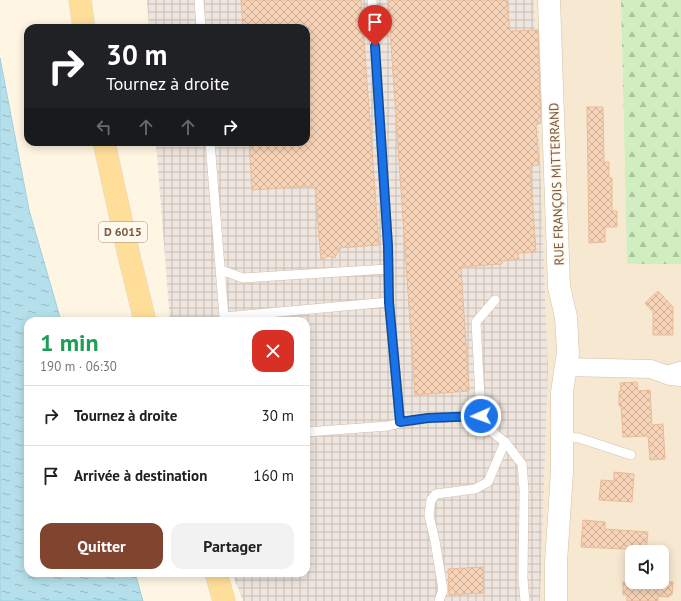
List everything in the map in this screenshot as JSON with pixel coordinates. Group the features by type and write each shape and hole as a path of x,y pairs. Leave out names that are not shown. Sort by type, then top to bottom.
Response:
{"main road":[{"path":"80,0 83,24"},
{"name":"D 6015","path":"105,146 144,317"},
{"path":"217,577 224,601"}],"street":[{"name":"RUE FRANÇOIS MITTERRAND","path":"549,0 559,287 566,317 568,353 562,392 562,472 556,562 556,601"},
{"path":"565,367 650,369 670,376 681,377"}],"lane":[{"path":"199,0 201,24"},
{"path":"372,0 389,302 400,422"},
{"path":"210,146 224,317"},
{"path":"220,270 243,278 388,269"},
{"path":"495,300 476,322 481,416 487,428 505,442 522,464 524,490 523,579 525,601"},
{"path":"243,317 389,302"},
{"path":"660,372 681,366"},
{"path":"310,432 388,426 400,422 428,418 481,416"},
{"path":"562,437 580,438 631,455"},
{"path":"439,601 443,590 436,541 429,515 431,500 436,494 475,489 488,482 505,442"}],"shaded area":[{"path":"147,0 534,0 548,369 540,601 243,601 234,577 310,577 310,317 170,317 156,146 310,146 310,24 149,24"},
{"path":"534,0 621,0 627,263 681,264 681,601 540,601 548,369"}],"green space":[{"path":"621,0 681,0 681,264 627,264"}],"water":[{"path":"0,58 29,210 60,317 24,317 24,577 136,577 143,601 0,601"}],"building":[{"path":"241,0 361,0 379,245 339,248 335,258 329,256 321,260 315,186 252,190 249,146 310,146 310,24 243,24"},
{"path":"388,0 507,0 510,31 538,30 541,123 536,124 539,165 530,166 536,252 518,253 519,259 502,261 502,264 461,267 469,391 415,395"},
{"path":"587,107 603,107 604,162 609,162 609,178 612,178 612,211 617,211 617,227 605,227 605,242 589,243"},
{"path":"658,291 673,307 673,335 653,335 653,312 645,303"},
{"path":"637,382 638,391 650,390 652,425 663,424 665,459 650,460 648,436 623,437 621,406 619,406 619,391 621,391 620,383"},
{"path":"614,472 634,474 632,502 599,500 601,480 614,481"},
{"path":"583,520 605,522 605,529 648,532 647,545 625,545 625,549 581,547"},
{"path":"483,567 484,593 449,595 448,569"},
{"path":"623,582 625,582 625,589 669,589 669,582 673,582 672,595 669,595 669,597 658,596 658,601 627,601 627,595 623,595"}],"route":[{"path":"375,46 388,246 389,302 400,422 428,418 481,416"}]}
